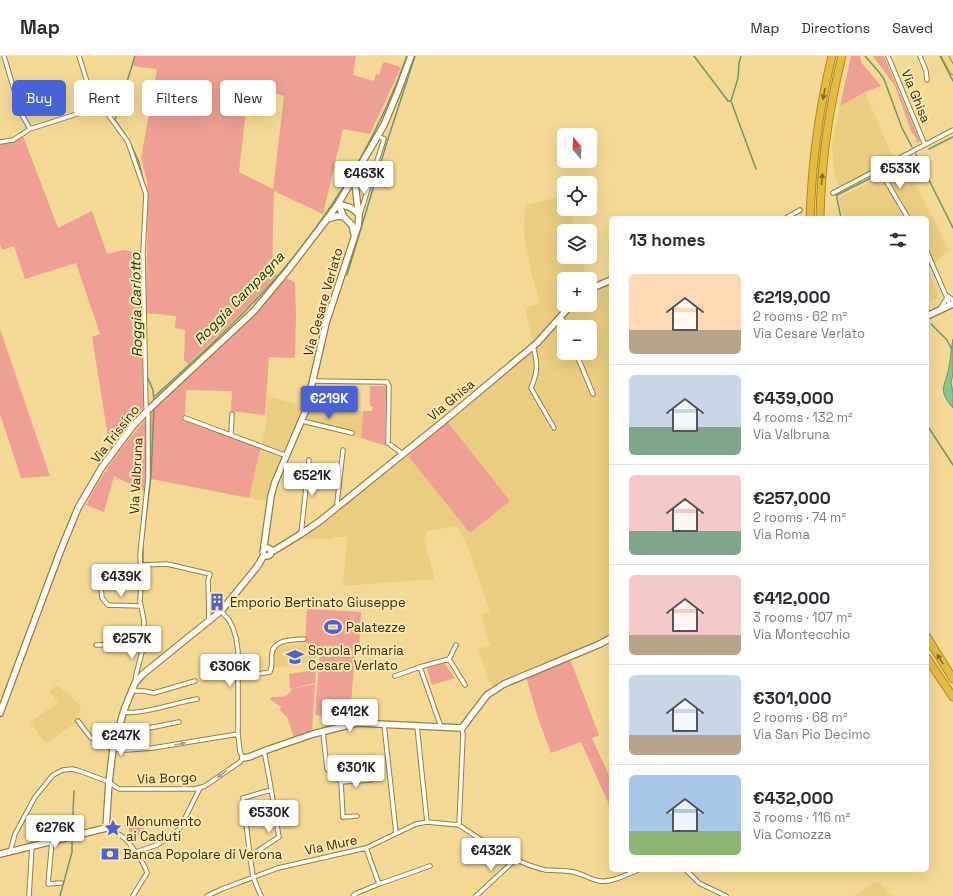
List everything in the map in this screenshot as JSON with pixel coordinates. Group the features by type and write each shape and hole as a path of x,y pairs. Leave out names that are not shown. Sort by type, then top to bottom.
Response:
{"highway":[{"path":"810,216 815,144 832,56"},
{"path":"820,216 826,145 833,98 842,56"},
{"path":"929,641 953,679"},
{"path":"929,661 953,697"}],"main road":[{"path":"945,56 953,71"}],"street":[{"path":"4,56 21,113 30,129"},
{"name":"Via Valbruna","path":"79,56 86,80"},
{"path":"327,219 338,204 384,125 398,93 411,56"},
{"name":"Via Ghisa","path":"888,56 924,145"},
{"path":"921,56 926,71 927,80"},
{"path":"0,142 12,140 30,129 74,115"},
{"name":"Via Valbruna","path":"109,116 128,142 146,194 143,253 148,415 148,478 140,556 141,606 144,622 143,648 135,683"},
{"path":"833,193 953,130"},
{"name":"Via Cesare Verlato","path":"268,550 264,546 271,496 275,482 302,421 325,328 384,139 378,136"},
{"path":"879,169 907,216"},
{"name":"Via Cesare Verlato","path":"354,176 359,216"},
{"path":"338,204 354,209 359,216"},
{"name":"Via Cesare Verlato","path":"338,204 344,217 352,225 354,236"},
{"path":"790,216 800,210"},
{"path":"327,219 338,216 344,217"},
{"name":"Via Trissino","path":"0,713 78,508 102,467 132,427 147,411 254,311 327,219"},
{"path":"929,257 946,296 952,303 929,316"},
{"path":"597,286 609,281"},
{"path":"940,310 946,296"},
{"name":"Via Ghisa","path":"268,550 275,550 301,534 339,506 533,346 565,312"},
{"path":"533,346 537,368 536,376 531,388 554,428"},
{"path":"579,360 594,394"},
{"path":"313,381 387,382 389,386 388,443 403,454"},
{"path":"231,434 232,414"},
{"path":"185,418 287,456"},
{"path":"302,421 352,433"},
{"path":"339,506 337,503 343,450"},
{"path":"301,534 308,460"},
{"path":"106,828 113,750 124,712 135,683 221,611 257,568 264,556 269,556 268,550"},
{"path":"140,565 167,564 210,574 208,580 209,622"},
{"path":"101,587 102,598 108,605 141,606"},
{"path":"221,611 231,624 236,638 238,651 238,734 240,752 243,758 323,732 357,723 462,728"},
{"path":"238,676 270,672 272,651 275,645 304,639"},
{"path":"609,639 504,684 488,695 462,728 463,735 459,825 484,842 516,859 547,870 578,873 591,880 602,881 612,880 633,872"},
{"path":"96,645 122,644 143,648"},
{"path":"395,676 448,659 456,645"},
{"path":"448,659 466,685"},
{"path":"420,667 441,727"},
{"path":"132,691 154,693 195,681"},
{"path":"124,712 140,712 197,699"},
{"path":"78,721 91,738 113,750 153,748 238,734"},
{"path":"118,732 179,722"},
{"path":"384,724 396,833"},
{"path":"417,726 427,822"},
{"path":"323,732 327,769 341,782 343,817 358,816"},
{"path":"250,856 279,836 264,751"},
{"name":"Via Borgo","path":"10,852 15,834 35,798 49,780 58,772 63,770 76,770 109,782 119,789 195,789 200,788 240,762 243,758"},
{"path":"341,782 371,780"},
{"path":"136,852 157,845 179,830 200,788"},
{"path":"261,896 253,877 243,798 272,790"},
{"name":"Via Mure","path":"207,896 278,868 366,848 416,824 427,822 459,825"},
{"path":"0,854 106,828 123,837 136,852 146,868 147,873 132,896"},
{"path":"52,841 48,884 61,883"},
{"path":"29,896 32,846"},
{"path":"366,848 379,884"},
{"path":"476,896 516,859"},
{"path":"353,896 379,884 430,866"},
{"path":"688,872 699,883 726,896"}],"shaded area":[{"path":"136,56 356,56 353,75 374,81 376,74 379,75 384,62 401,67 370,134 343,129 323,214 274,191 272,273 278,274 250,305 188,364 184,360 185,330 175,328 176,316 146,313 148,193 147,181 141,158 149,116 212,116 212,80 155,80 157,69 133,66","holes":["220,80 276,80 276,93 284,96 273,189 239,172 245,116 220,116"]},
{"path":"851,56 860,56 861,62 881,86 865,92 840,106"},
{"path":"873,56 884,56 920,141 917,143 916,138 911,131 895,86"},
{"path":"865,92 893,158 839,187 834,173 832,143 840,106"},
{"path":"23,136 58,228 92,211 107,254 123,250 141,253 143,408 110,449 92,337 100,334 76,263 25,279 14,246 2,250 0,244 0,144 13,142"},
{"path":"905,163 949,250 930,267 930,272 938,298 929,302 929,216 843,216 839,198"},
{"path":"557,198 557,216 572,216 573,224 557,224 557,264 583,264 585,272 557,272 557,312 561,312 533,342 525,308 540,303 532,276 524,234 525,205"},
{"path":"286,278 295,282 295,358 269,357 265,415 231,411 232,391 186,390 185,418 261,446 249,498 146,478 144,491 114,476 104,512 86,505 111,463 141,425 174,389"},
{"path":"609,283 609,635 600,641 517,673 492,688 478,649 490,646 481,614 490,612 467,544 456,526 427,531 424,540 435,579 343,586 347,537 334,537 332,539 301,539 408,456 457,514 470,533 510,501 447,421 512,367 557,321 557,360 597,360 597,320 558,320 566,312 597,312 597,288"},
{"path":"0,329 50,476 21,478 0,414"},
{"path":"953,339 953,374 951,382 953,408 945,397 944,384 950,364"},
{"path":"370,386 386,386 386,446 361,438 363,411 372,411 373,407 370,406"},
{"path":"267,396 303,406 271,480 266,501 249,498 266,426"},
{"path":"310,405 363,411 361,438 304,425"},
{"path":"447,421 510,501 470,533 408,456"},
{"path":"307,609 361,612 359,653 355,653 350,717 315,715 320,651 339,652 316,650 305,642"},
{"name":"Scuola Primaria Cesare Verlato","path":"305,644 315,650 316,662 274,668 274,651 277,647"},
{"path":"570,659 599,735 592,738 609,776 609,805 581,742 551,753 538,718 526,677"},
{"path":"444,663 455,678 432,685 427,669"},
{"path":"316,670 315,683 291,689 289,686 289,674"},
{"path":"315,684 312,732 294,738 287,717 280,710 281,707 270,699 271,697 281,697 286,695 292,689"},
{"path":"57,685 80,705 81,708 75,723 46,744 30,722 58,703 49,691"},
{"path":"144,730 145,747 117,748 120,732"},
{"path":"128,823 144,823 144,835 130,837"},
{"path":"879,882 889,893 894,896 854,896 874,883"}],"waterway":[{"name":"Roggia Carlotto","path":"128,139 115,120 135,56"},
{"name":"Roggia Campagna","path":"154,397 256,300 272,283 306,241 340,192 371,139 407,56"},
{"path":"347,275 387,142 415,56"},
{"path":"694,56 728,101 731,101"},
{"path":"741,56 738,78 731,101 756,169"},
{"path":"865,56 884,79 902,128 912,147"},
{"path":"940,56 953,81"},
{"path":"929,149 953,137"},
{"name":"Roggia Carlotto","path":"131,145 139,162 144,184"},
{"path":"916,154 953,228"},
{"path":"892,167 897,164"},
{"path":"837,195 871,178"},
{"path":"836,193 841,216"},
{"path":"931,324 947,340 952,350"},
{"name":"Roggia Carlotto","path":"147,376 153,390 154,403"},
{"name":"Roggia Carlotto","path":"143,562 143,543 151,476 154,408"},
{"path":"929,428 953,465"},
{"path":"72,835 74,791"},
{"path":"60,896 72,852 72,839"}],"place":[{"name":"Emporio Bertinato Giuseppe","path":"217,602"},
{"name":"Palatezze","path":"333,627"},
{"name":"Scuola Primaria Cesare Verlato","path":"295,657"},
{"name":"Monumento ai Caduti","path":"113,828"},
{"name":"Banca Popolare di Verona","path":"110,854"}]}
